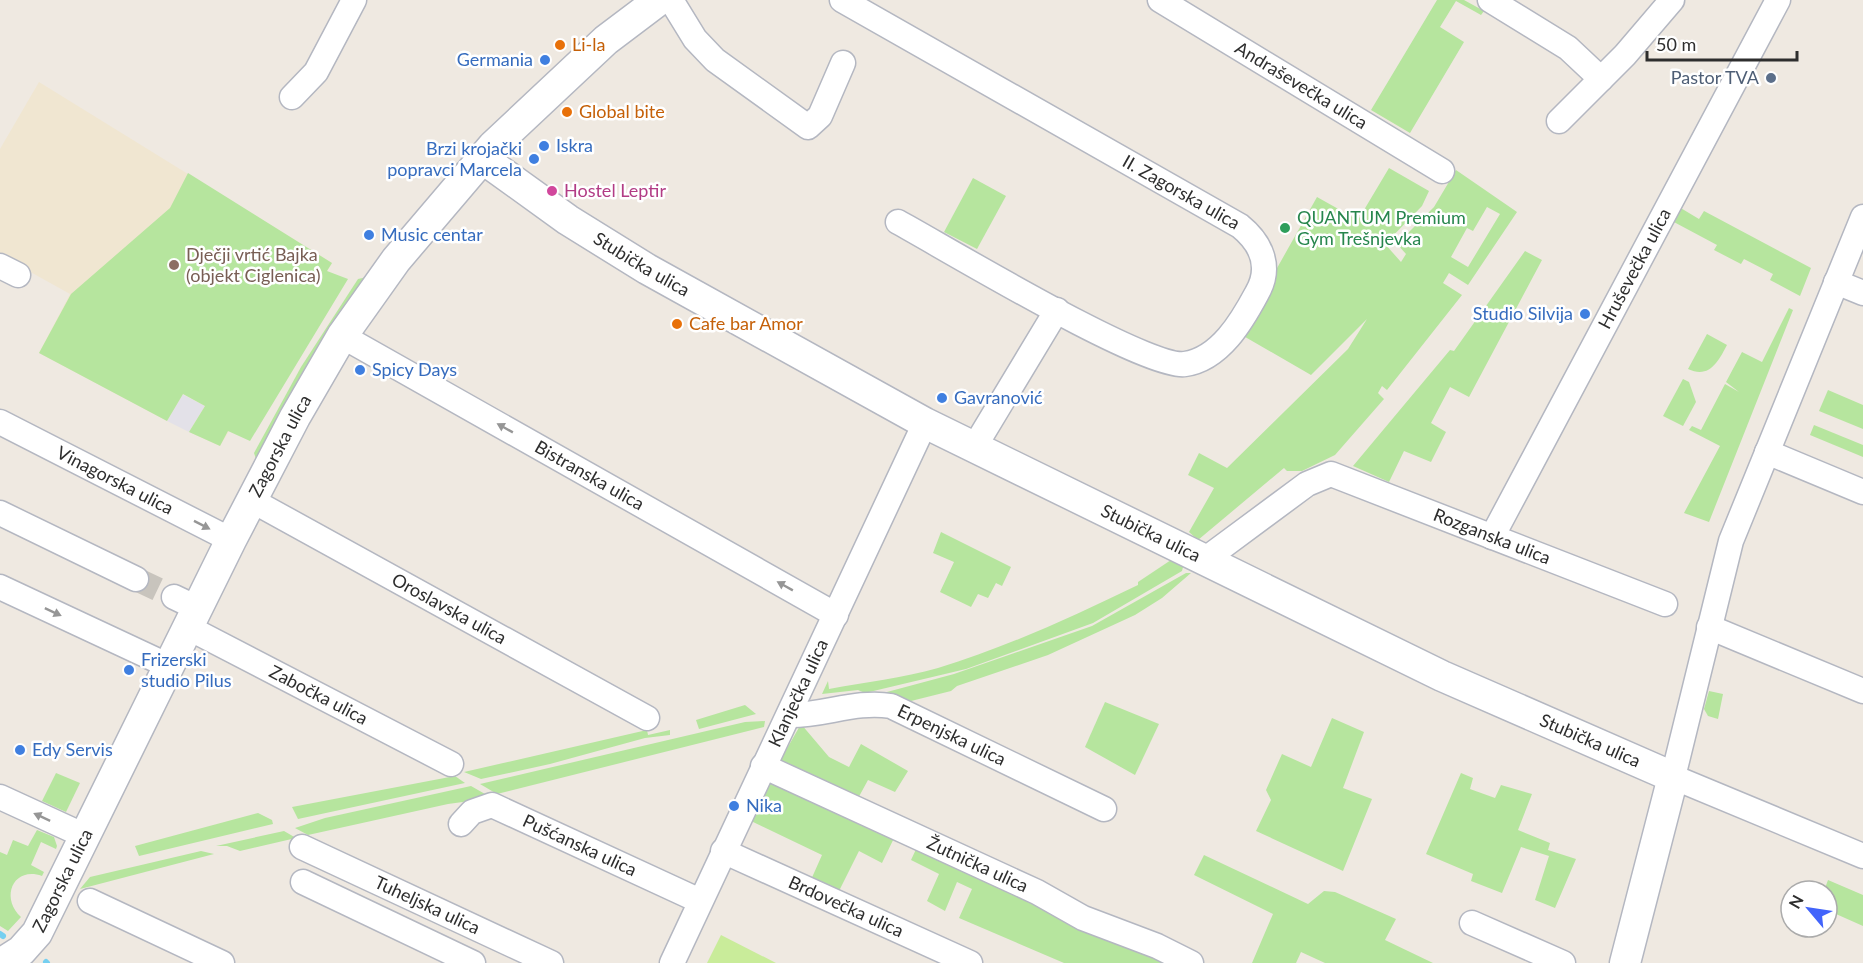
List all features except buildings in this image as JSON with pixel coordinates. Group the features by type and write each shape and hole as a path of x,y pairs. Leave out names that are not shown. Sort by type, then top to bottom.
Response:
{"street":[{"path":"292,97 316,72 354,0"},
{"name":"Zagorska ulica","path":"2,963 21,951 37,933 170,666 186,610 231,540 300,406 342,336 396,260 482,158 606,40 659,0"},
{"path":"671,0 695,39 715,60 808,127 820,116 843,63"},
{"name":"II. Zagorska ulica","path":"842,0 1240,226 1253,237 1263,258 1265,272 1259,290 1232,332 1209,354 1185,364 1168,363 1151,358 1057,310 898,222"},
{"name":"Andraševečka ulica","path":"1160,0 1442,171"},
{"path":"1490,0 1568,48 1601,79"},
{"path":"1559,121 1601,79 1672,0"},
{"name":"Hruševečka ulica","path":"1492,537 1778,0"},
{"name":"Stubička ulica","path":"482,158 568,220 647,270 925,423 1442,676 1673,777"},
{"path":"1625,963 1729,548 1863,217"},
{"path":"1836,282 1863,293"},
{"path":"975,446 1057,310"},
{"name":"Bistranska ulica","path":"342,336 836,615"},
{"name":"Vinagorska ulica","path":"0,422 231,540"},
{"name":"Klanječka ulica","path":"672,963 925,423"},
{"path":"1767,452 1863,492"},
{"name":"Rozganska ulica","path":"1203,561 1252,522 1320,477 1331,474 1665,604"},
{"name":"Oroslavska ulica","path":"251,500 647,718"},
{"path":"0,513 136,579"},
{"path":"0,587 170,666"},
{"name":"Zabočka ulica","path":"186,610 451,764"},
{"path":"1709,627 1863,691"},
{"name":"Erpenjska ulica","path":"789,715 811,715 862,704 891,706 1104,809"},
{"name":"Žutnička ulica","path":"763,766 1037,892 1083,918 1157,946 1191,963"},
{"path":"1673,777 1863,856"},
{"path":"0,797 85,836"},
{"name":"Pušćanska ulica","path":"461,824 472,812 492,805 700,902"},
{"name":"Tuheljska ulica","path":"302,847 551,963"},
{"name":"Brdovečka ulica","path":"723,851 970,963"},
{"path":"303,882 473,963"},
{"path":"90,901 222,963"},
{"path":"1472,923 1563,963"}],"shaded area":[{"name":"Dječji vrtić Bajka (objekt Ciglenica)","path":"39,82 332,263 220,446 189,432 205,406 183,394 167,421 39,353 70,294 0,255 0,149"},
{"path":"182,394 205,406 189,432 167,421"}],"green space":[{"path":"1437,0 1464,0 1484,11 1481,15 1456,1 1440,27 1464,42 1410,133 1371,110"},
{"path":"1389,168 1429,191 1422,206 1385,244 1401,262 1406,254 1397,244 1434,207 1456,170 1517,212 1468,285 1449,273 1443,283 1462,295 1387,390 1382,386 1378,393 1384,399 1335,455 1302,471 1287,471 1284,468 1198,540 1189,532 1214,488 1188,475 1199,453 1227,468 1348,349 1367,319 1311,375 1240,334 1317,197 1358,220","holes":["1487,207 1500,214 1468,267 1451,257 1467,228 1473,231"]},
{"name":"Dječji vrtić Bajka (objekt Ciglenica)","path":"188,173 332,263 327,271 348,279 250,441 228,431 220,446 189,432 205,406 183,394 167,421 39,353 71,294 170,208"},
{"path":"973,178 1006,196 977,249 944,232"},
{"path":"1679,207 1699,219 1704,211 1811,268 1800,296 1770,280 1773,274 1744,259 1741,264 1714,250 1717,245 1672,221"},
{"path":"1525,251 1542,260 1469,397 1450,387 1431,423 1446,432 1431,462 1404,451 1389,482 1353,466 1450,350 1454,351"},
{"path":"367,277 257,462 254,453 301,367 358,279"},
{"path":"1789,308 1793,310 1709,522 1684,513 1720,446 1689,430 1692,426 1701,430 1725,384 1739,392 1726,382 1742,352 1762,362"},
{"path":"1707,334 1727,345 1712,367 1702,372 1695,372 1688,369"},
{"path":"1683,379 1689,382 1696,402 1683,426 1663,416"},
{"path":"1828,390 1863,405 1863,429 1819,411"},
{"path":"1814,425 1863,445 1863,457 1810,435"},
{"path":"941,532 1011,567 1002,586 996,583 988,598 978,594 971,607 940,592 954,562 933,553"},
{"path":"1171,560 1183,567 1182,571 1093,623 966,669 865,693 858,690 822,694 828,681 829,689 898,677 938,668 989,651 1138,585 1138,582"},
{"path":"1186,573 1191,573 1162,598 1135,615 1048,655 957,686 951,691 911,701 899,696 877,698 872,696 954,674 1092,626"},
{"path":"1709,691 1723,694 1718,719 1708,716 1704,709"},
{"path":"1105,702 1159,724 1135,775 1085,747"},
{"path":"745,705 756,714 699,729 696,720"},
{"path":"1332,718 1364,732 1343,788 1372,799 1343,871 1256,831 1271,800 1266,790 1282,754 1311,767"},
{"path":"765,721 764,727 497,794 480,784 745,722"},
{"path":"801,724 829,757 849,767 861,744 908,771 895,792 868,780 856,802 777,766"},
{"path":"647,730 648,735 670,730 670,735 645,738 550,764 481,779 464,772"},
{"path":"56,773 80,783 66,812 42,801"},
{"path":"1461,773 1473,778 1470,789 1495,798 1501,785 1532,794 1518,830 1550,843 1548,850 1576,859 1555,908 1535,900 1549,856 1521,847 1502,893 1471,881 1473,874 1426,854"},
{"path":"455,776 465,783 298,819 292,807"},
{"path":"770,776 896,834 882,863 859,851 837,895 810,882 822,855 751,821"},
{"path":"471,786 492,798 448,804 308,835 295,828 325,818"},
{"path":"258,813 272,820 273,824 139,856 135,846"},
{"path":"37,830 54,837 57,846 56,849 41,842 31,865 44,872 42,876 32,874 24,876 13,886 11,901 21,917 8,931 0,926 0,852 7,855 13,840 28,846"},
{"path":"284,831 296,838 240,851 227,846 216,846"},
{"path":"918,845 1177,963 1064,963 959,918 972,889 957,882 945,911 927,901 939,874 911,860"},
{"path":"201,851 214,854 80,889 90,877"},
{"path":"1204,855 1308,904 1324,891 1335,892 1396,919 1385,940 1433,963 1325,963 1301,952 1296,963 1252,963 1273,914 1194,875"},
{"path":"1839,885 1863,895 1863,926 1839,915"},
{"path":"721,935 776,963 707,963"}],"tunnel":[{"path":"136,579 174,597"}],"place":[{"name":"Li-la","path":"560,45"},
{"name":"Germania","path":"545,60"},
{"name":"Pastor TVA","path":"1771,78"},
{"name":"Global bite","path":"567,112"},
{"name":"Iskra","path":"544,146"},
{"name":"Brzi krojački popravci Marcela","path":"534,159"},
{"name":"Hostel Leptir","path":"552,191"},
{"name":"QUANTUM Premium Gym Trešnjevka","path":"1285,228"},
{"name":"Music centar","path":"369,235"},
{"name":"Dječji vrtić Bajka (objekt Ciglenica)","path":"174,265"},
{"name":"Studio Silvija","path":"1585,314"},
{"name":"Cafe bar Amor","path":"677,324"},
{"name":"Spicy Days","path":"360,370"},
{"name":"Gavranović","path":"942,398"},
{"name":"Frizerski studio Pilus","path":"129,670"},
{"name":"Edy Servis","path":"20,750"},
{"name":"Nika","path":"734,806"}]}
